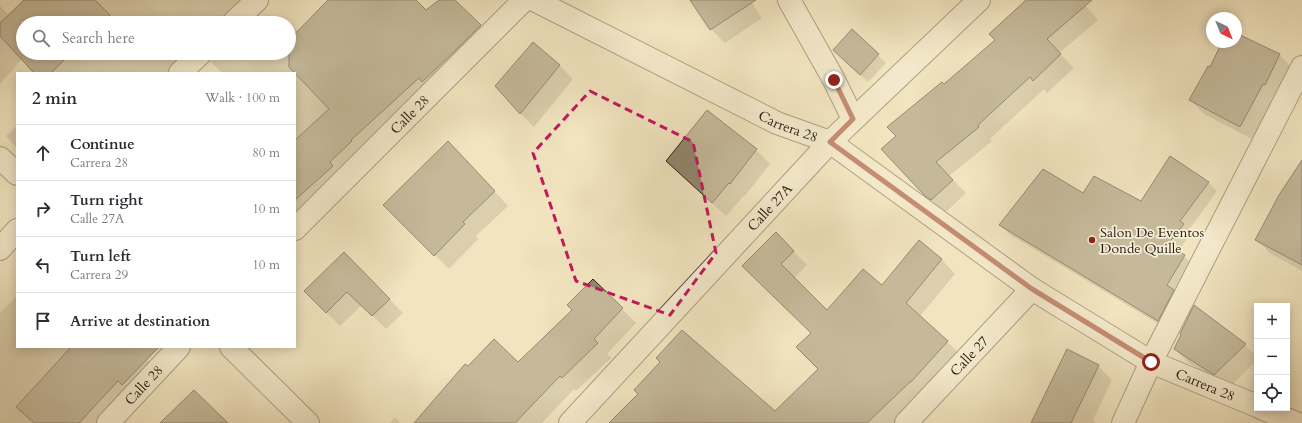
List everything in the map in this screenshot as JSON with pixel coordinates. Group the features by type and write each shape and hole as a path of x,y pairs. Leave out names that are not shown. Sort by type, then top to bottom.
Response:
{"street":[{"path":"240,16 257,0"},
{"name":"Calle 28","path":"296,228 524,0"},
{"name":"Carrera 28","path":"534,0 777,123 830,142 1032,289 1151,362 1254,405"},
{"path":"789,0 834,80 853,119"},
{"name":"Calle 27A","path":"570,423 830,142 979,0"},
{"path":"181,72 194,60"},
{"path":"1123,423 1151,362 1302,67"},
{"path":"0,158 16,173"},
{"path":"0,249 16,231"},
{"name":"Calle 27","path":"906,423 1032,289"},
{"name":"Calle 28","path":"108,423 178,348"},
{"path":"232,348 308,423"},
{"path":"1268,411 1296,423"}],"highlighted area":[{"path":"590,91 693,142 716,253 670,315 576,281 533,153"}],"building":[{"path":"24,0 95,0 110,15 16,16 16,53 0,36 0,23"},
{"path":"328,0 416,0 426,10 439,0 455,0 481,25 422,82 419,78 351,140 352,141 330,162 333,166 296,199 296,139 329,109 296,74 296,72 294,72 289,67 289,60 296,60 296,33"},
{"path":"690,0 756,0 710,30"},
{"path":"1026,0 1092,0 1047,39 1061,54 1033,81 1030,77 978,125 979,127 936,162 953,180 931,200 925,196 881,149 896,136 887,127 942,82 944,84 995,40 989,34"},
{"path":"852,29 879,54 860,75 833,50"},
{"path":"1242,36 1280,54 1265,85 1263,84 1240,127 1189,100 1208,66 1210,67 1219,48 1242,48"},
{"path":"533,42 560,65 520,114 495,86"},
{"path":"22,60 64,60 52,72 33,72"},
{"path":"707,110 757,149 730,184 729,183 712,203 666,161"},
{"path":"448,141 495,191 463,222 465,224 434,256 383,205"},
{"name":"Salon De Eventos Donde Quille","path":"1170,156 1209,182 1180,221 1184,224 1167,245 1185,255 1167,285 1174,290 1158,321 999,225 1043,169 1083,193 1094,176 1141,201"},
{"path":"1302,160 1302,265 1255,240 1279,195"},
{"path":"776,232 794,251 781,264 827,310 863,269 882,285 919,240 942,259 906,303 948,341 911,382 867,423 609,423 638,394 634,390 660,362 656,358 682,330 775,411 818,369 796,347 811,333 742,266"},
{"path":"344,252 390,299 372,316 347,292 326,313 304,291"},
{"path":"593,279 623,308 594,339 598,343 562,378 560,376 515,423 414,423 465,364 468,366 494,339 518,362 572,310 567,305"},
{"path":"1194,305 1246,344 1214,375 1174,349"},
{"path":"70,348 158,348 122,385 118,381 79,423 34,423 16,407"},
{"path":"1067,349 1099,365 1071,423 1031,423"},
{"path":"194,390 228,423 160,423"}],"place":[{"name":"Salon De Eventos Donde Quille","path":"1092,240"}],"route":[{"path":"834,80 853,119 830,142 1032,289 1151,362"}]}
